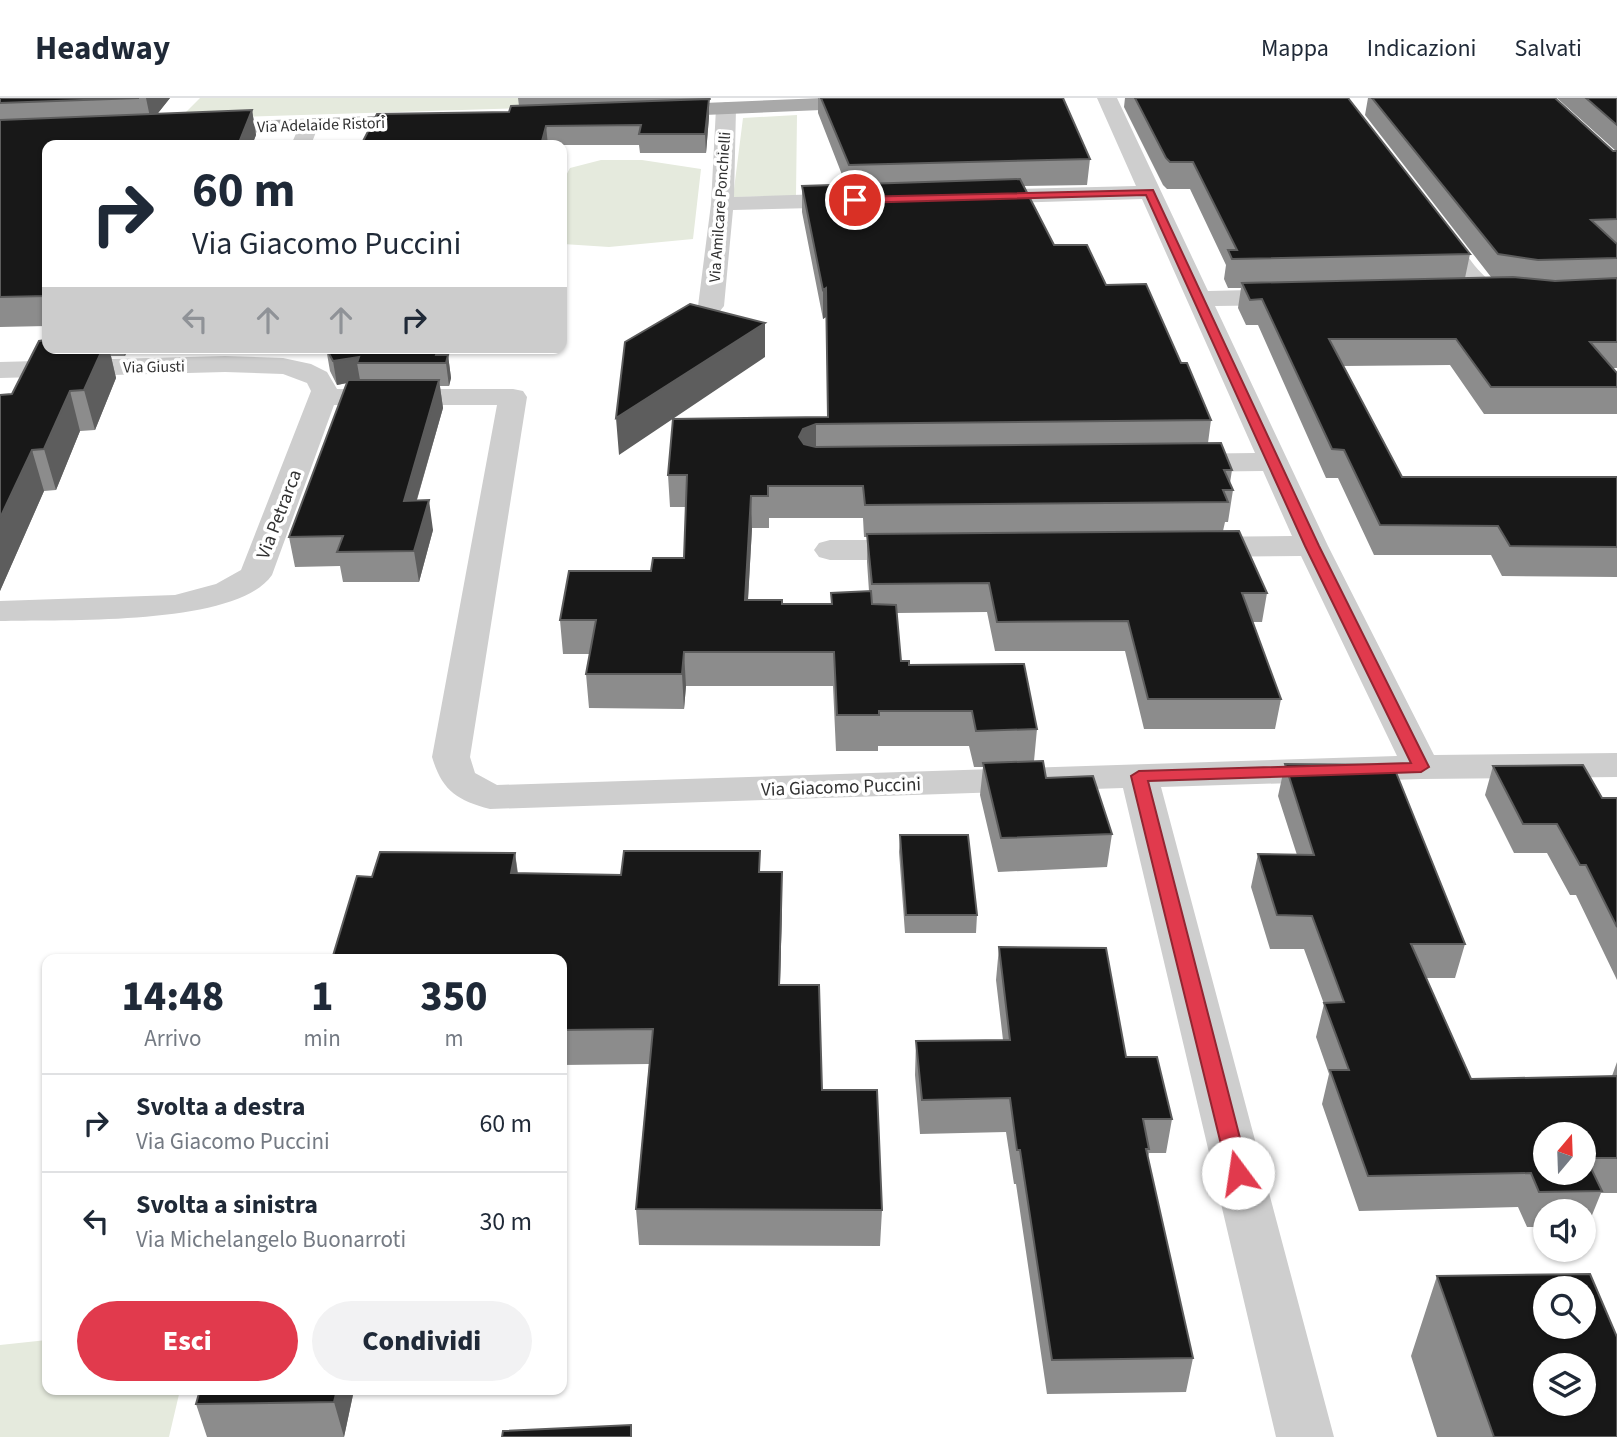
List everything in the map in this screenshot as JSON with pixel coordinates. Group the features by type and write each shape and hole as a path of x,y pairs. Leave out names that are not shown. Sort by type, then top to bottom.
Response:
{"main road":[{"path":"643,112 886,102"},
{"name":"Via Adelaide Ristori","path":"184,129 447,119"}],"street":[{"path":"1107,98 1312,546 1421,767"},
{"name":"Via Amilcare Ponchielli","path":"711,306 722,204 726,108"},
{"path":"303,140 309,124"},
{"path":"956,197 1150,192"},
{"path":"722,204 874,200"},
{"path":"1423,209 1482,286 1503,293"},
{"path":"1461,294 1617,293"},
{"path":"1199,299 1309,297"},
{"path":"227,356 301,370 317,378 326,391 323,397"},
{"name":"Via Giusti","path":"0,370 227,356"},
{"name":"Via Giacomo Puccini","path":"323,397 513,397 451,757 458,779 490,797 1421,767 1617,765"},
{"name":"Via Petrarca","path":"0,611 176,605 228,591 255,575 323,397"},
{"path":"1149,464 1274,463"},
{"path":"1161,548 1312,546"},
{"path":"830,550 954,549"},
{"path":"1139,776 1305,1437"}],"shaded area":[{"path":"200,98 561,98 558,107 237,117 240,111 185,113"},
{"path":"797,115 796,196 733,197 743,118"},
{"path":"601,160 642,160 701,169 693,239 609,247 567,244 567,174 570,168"},
{"path":"42,1341 42,1395 179,1395 169,1437 0,1437 0,1345"}],"building":[{"path":"0,98 139,98 0,103"},
{"path":"821,98 1063,98 1090,159 849,165"},
{"path":"1135,98 1348,98 1470,254 1232,259 1228,250 1237,250 1193,162 1170,162 1166,158"},
{"path":"1372,98 1555,98 1613,151 1617,151 1617,219 1591,220 1617,244 1617,258 1538,260 1498,254"},
{"path":"1586,98 1617,98 1617,125"},
{"path":"709,99 705,134 639,134 641,125 546,126 542,140 364,140 377,114 509,112 511,106"},
{"path":"252,110 240,140 42,140 42,296 0,297 0,120"},
{"path":"1020,179 1054,245 1087,245 1106,285 1146,284 1181,363 1187,363 1211,420 816,424 803,429 799,437 804,444 816,447 1221,443 1232,470 1224,470 1233,490 1223,490 1228,502 865,505 863,486 768,486 768,496 751,496 745,600 782,600 782,604 832,604 831,593 871,591 872,604 896,605 901,661 909,661 909,665 1024,664 1037,729 976,731 972,711 879,711 879,715 837,715 834,652 684,652 682,674 586,674 596,620 560,620 569,571 651,571 653,558 684,558 687,475 668,475 673,419 828,417 826,288 823,290 802,186"},
{"path":"1513,277 1555,281 1617,278 1617,342 1590,342 1617,373 1617,387 1491,387 1456,339 1329,339 1402,477 1617,477 1617,547 1510,546 1498,526 1380,525 1344,450 1332,449 1262,299 1250,300 1242,283"},
{"path":"690,304 765,323 616,418 625,342"},
{"path":"39,341 42,341 42,354 100,354 84,390 70,391 44,449 32,450 0,518 0,395 12,394"},
{"path":"329,354 448,355 446,363 357,363 359,357 333,361"},
{"path":"348,380 439,380 404,501 429,500 414,551 337,552 343,536 289,537"},
{"path":"1239,531 1267,593 1242,593 1281,699 1148,699 1128,621 997,622 989,583 872,584 867,534"},
{"path":"1043,761 1046,778 1093,776 1112,834 1001,838 983,763"},
{"path":"1285,764 1393,765 1465,944 1411,944 1471,1079 1617,1076 1617,1158 1596,1158 1596,1122 1533,1122 1533,1178 1531,1173 1368,1176 1330,1070 1349,1070 1324,1003 1344,1002 1312,916 1277,915 1258,854 1314,855"},
{"path":"1583,765 1602,798 1617,798 1617,927 1586,865 1580,865 1557,824 1523,824 1493,766"},
{"path":"900,835 968,835 977,915 906,915"},
{"path":"624,851 760,851 759,872 782,872 779,985 819,985 822,1090 877,1090 882,1210 636,1209 653,1029 567,1030 567,954 334,954 357,876 372,877 380,852 515,853 511,873 621,875"},
{"path":"999,947 1106,948 1126,1057 1157,1057 1172,1119 1143,1119 1149,1149 1146,1149 1193,1358 1052,1360 1010,1098 922,1100 916,1041 1010,1040"},
{"path":"1596,1179 1602,1191 1539,1192 1536,1185 1596,1185"},
{"path":"1590,1274 1591,1276 1533,1276 1533,1339 1596,1339 1596,1288 1617,1337 1617,1437 1494,1437 1437,1276"},
{"path":"199,1395 336,1395 334,1402 196,1404"},
{"path":"631,1425 631,1437 502,1437 503,1431"}],"route":[{"path":"855,200 1150,192 1312,546 1421,767 1139,776 1238,1173"}]}
